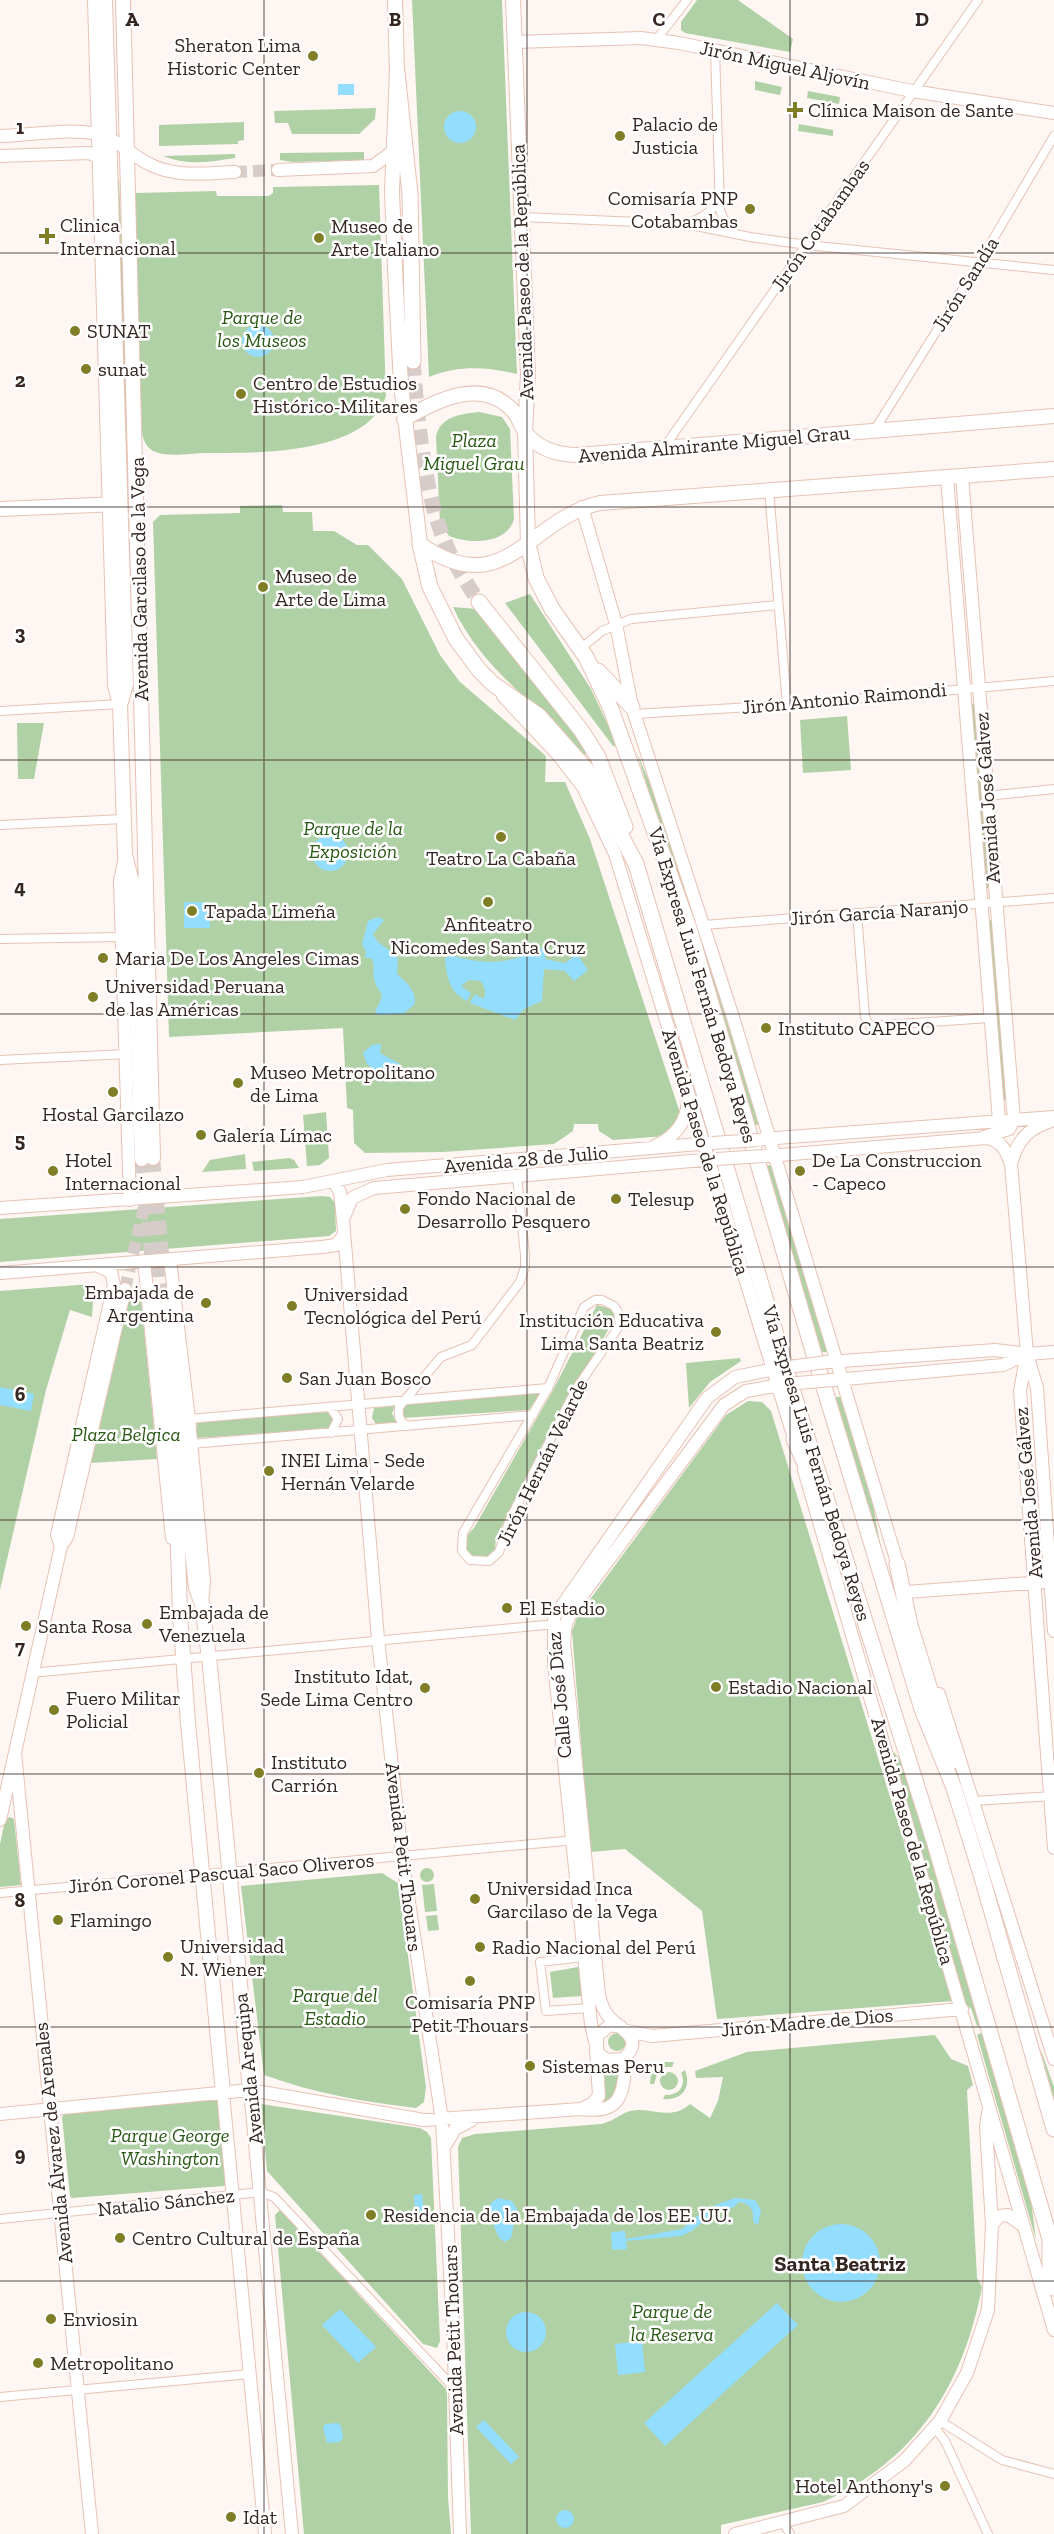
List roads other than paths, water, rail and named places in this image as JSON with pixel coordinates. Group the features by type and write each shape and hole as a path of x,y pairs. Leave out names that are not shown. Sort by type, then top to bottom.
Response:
{"highway":[{"path":"397,72 410,194 413,361"},
{"name":"Avenida Paseo de la República","path":"420,544 429,587 444,619 456,639 493,684"},
{"name":"Vía Expresa Luis Fernán Bedoya Reyes","path":"528,544 536,578 552,609 583,653 622,736 690,931 813,1350 922,1709 954,1788 1023,2014 1054,2130"},
{"path":"479,602 571,716 598,757 616,800 636,864"},
{"path":"583,653 633,710"},
{"name":"Vía Expresa Luis Fernán Bedoya Reyes","path":"493,684 539,716 586,770 636,864 796,1402 903,1742 1052,2246 1050,2295"},
{"path":"794,1439 822,1502 870,1670 889,1725 903,1742"},
{"path":"897,1564 910,1625 953,1764 954,1788"}],"main road":[{"name":"Avenida Garcilaso de la Vega","path":"95,0 106,153 137,502 148,1158 132,882 125,855 123,819 120,704 126,684 115,504 106,153 105,0"},
{"name":"Avenida Garcilaso de la Vega","path":"106,153 126,127 123,0"},
{"name":"Avenida Paseo de la República","path":"395,0 397,72 392,152 395,269 404,420 420,544"},
{"name":"Avenida Paseo de la República","path":"513,0 528,374 525,431 528,544"},
{"name":"Jirón Miguel Aljovín","path":"514,42 627,38 657,40 912,92 1054,113"},
{"path":"0,136 106,153 168,171 190,174 235,172"},
{"path":"278,170 373,166 392,152"},
{"path":"0,156 106,153"},
{"name":"Avenida Almirante Miguel Grau","path":"404,420 447,397 483,394 508,406 525,431 544,448 565,455 663,450 1054,416"},
{"path":"420,544 448,560 472,565 508,558 560,518 582,507 600,503 1054,469"},
{"name":"Avenida José Gálvez","path":"962,476 1014,1120"},
{"name":"Avenida José Gálvez","path":"947,478 999,1121"},
{"path":"0,509 137,502"},
{"path":"582,507 616,624 633,710 704,925 768,1156 831,1362 1054,2059"},
{"name":"Avenida Paseo de la República","path":"493,684 583,786 601,820 615,854 688,1095 712,1159 782,1384 794,1439 990,2104 1023,2226 1050,2295 1054,2331"},
{"name":"Avenida Garcilaso de la Vega","path":"125,855 120,881 124,937 130,1200"},
{"path":"646,1149 664,1142 679,1129 686,1113 688,1095"},
{"path":"1011,1164 1018,1143 1024,1135 1054,1119"},
{"name":"Avenida 28 de Julio","path":"0,1208 303,1187 387,1170 763,1139 1054,1119"},
{"name":"Avenida 28 de Julio","path":"343,1220 352,1198 371,1189 980,1138 1004,1133 1009,1130 1014,1120"},
{"path":"980,1138 999,1143 1011,1164"},
{"name":"Avenida José Gálvez","path":"1011,1164 1027,1354 1037,1388 1054,1631"},
{"name":"Avenida Petit Thouars","path":"334,1182 340,1194 343,1220 378,1639 402,1856 442,2120 456,2389 460,2534"},
{"path":"0,1273 328,1246 338,1243 344,1235"},
{"name":"Avenida Arequipa","path":"170,1260 162,1308 177,1518 183,1658 201,1874 265,2534"},
{"name":"Avenida Arequipa","path":"144,1262 162,1308 189,1419 204,1582 201,1604"},
{"path":"61,1546 57,1535 114,1285 111,1272 94,1265"},
{"path":"0,1820 31,1673 61,1546 67,1537 125,1289"},
{"name":"Avenida Arequipa","path":"162,1308 196,1588 201,1604 209,1655 292,2534"},
{"name":"Calle José Díaz","path":"578,1840 552,1624 556,1610 707,1398 735,1377 777,1368 995,1350 1027,1354"},
{"path":"1027,1354 1054,1352"},
{"name":"Avenida José Gálvez","path":"1027,1354 1020,1391 1054,1848"},
{"name":"Calle José Díaz","path":"595,2044 590,2008 564,1643 566,1623 575,1605 719,1410 739,1394 782,1384 1003,1365 1027,1354"},
{"path":"906,1592 1052,1582"},
{"name":"Avenida Álvarez de Arenales","path":"15,1753 92,2534"},
{"name":"Calle José Díaz","path":"587,1950 603,2008 624,2029"},
{"name":"Jirón Madre de Dios","path":"624,2029 652,2036 962,2009"},
{"path":"1040,2010 1054,2009"},
{"path":"0,2114 250,2090 424,2120 581,2109 603,2110 615,2105 622,2091 631,2039 624,2029 605,2028 595,2044 599,2096 593,2103 581,2109"},
{"name":"Jirón Madre de Dios","path":"629,2052 652,2036"},
{"path":"595,2044 601,2057 611,2062 629,2052"},
{"path":"735,2534 844,2506 891,2472 938,2424 967,2373 984,2328 991,2279 992,2225 986,2126 990,2104"},
{"path":"444,2148 458,2127 482,2117"},
{"path":"992,2225 999,2216 1008,2215 1023,2226"}],"street":[{"path":"657,40 687,0"},
{"name":"Jirón Cotabambas","path":"663,450 978,0"},
{"path":"715,50 720,199 723,222 729,232"},
{"name":"Jirón Sandía","path":"874,431 979,263 1054,136"},
{"path":"686,224 706,215 715,208 720,199"},
{"path":"522,217 686,224 807,245 1054,270"},
{"path":"769,490 787,705"},
{"path":"583,653 602,631 616,624 669,614 778,605"},
{"name":"Jirón Antonio Raimondi","path":"633,710 787,705 1054,681"},
{"path":"0,711 120,704"},
{"path":"987,796 1054,789"},
{"path":"0,825 123,819"},
{"name":"Jirón García Naranjo","path":"704,925 1054,898"},
{"path":"857,913 865,1017 870,1026 990,1018"},
{"path":"0,939 124,937"},
{"path":"0,1060 127,1054"},
{"path":"407,1426 400,1422 399,1407 441,1357 472,1345 519,1282 525,1267 525,1255 517,1176"},
{"name":"Jirón Hernán Velarde","path":"602,1300 615,1306 620,1318 617,1331 596,1357 576,1389 510,1519 499,1552 489,1561 470,1560 462,1551 460,1539 533,1415 548,1388 584,1308 589,1303 602,1300"},
{"name":"Jirón Hernán Velarde","path":"189,1419 548,1388"},
{"path":"330,1407 338,1419 331,1433"},
{"name":"Jirón Hernán Velarde","path":"191,1444 533,1415"},
{"path":"31,1673 566,1623"},
{"path":"973,1801 1052,1797"},
{"name":"Jirón Coronel Pascual Saco Oliveros","path":"0,1893 578,1840"},
{"path":"587,1950 540,1962 546,2011 590,2008"},
{"path":"260,2192 283,2204 456,2389"},
{"name":"Natalio Sánchez","path":"0,2218 260,2192"},
{"path":"0,2397 250,2374"},
{"path":"938,2424 1002,2460 1054,2474"},
{"path":"938,2424 988,2534"},
{"path":"783,2522 790,2534"}],"water":[{"path":"338,84 354,84 354,95 338,95"},
{"path":"460,111 471,116 476,127 471,138 460,143 449,138 444,127 449,116"},
{"path":"258,325 269,330 274,341 269,352 258,357 247,352 242,341 247,330"},
{"path":"330,835 343,840 348,853 343,866 330,871 317,866 312,853 317,840"},
{"path":"184,902 210,902 210,928 184,928"},
{"path":"378,917 384,920 373,934 398,959 397,974 410,987 414,995 415,1004 403,1014 378,1015 375,1011 382,995 375,984 371,958 365,958 366,952 362,944 368,921"},
{"path":"546,946 545,959 565,963 577,954 588,970 574,981 565,971 544,969 542,1001 524,1009 515,1020 470,1003 475,994 483,999 484,997 485,990 480,981 469,980 461,986 471,993 467,1001 456,993 450,983 445,959 450,955 487,962 510,960"},
{"path":"381,1044 380,1053 400,1064 395,1070 390,1068 379,1073 367,1064 363,1053 372,1045"},
{"path":"0,1387 34,1394 31,1411 0,1405"},
{"path":"422,2194 424,2211 415,2211 414,2195"},
{"path":"498,2198 512,2201 517,2209 511,2238 505,2242 499,2238 488,2212 491,2203"},
{"path":"735,2198 755,2200 761,2210 758,2225 753,2222 749,2206 739,2202 734,2207 713,2213 692,2231 681,2236 626,2241 627,2249 612,2250 611,2232 625,2231 626,2239 682,2229 707,2208"},
{"path":"833,2224 849,2224 863,2230 874,2241 880,2255 880,2271 874,2285 863,2296 849,2302 833,2302 819,2296 808,2285 802,2271 802,2255 808,2241 819,2230"},
{"path":"777,2303 798,2325 665,2446 644,2423"},
{"path":"340,2309 376,2347 358,2363 322,2325"},
{"path":"526,2312 540,2318 546,2332 540,2346 526,2352 512,2346 506,2332 512,2318"},
{"path":"642,2341 645,2372 618,2375 615,2344"},
{"path":"484,2420 519,2457 511,2464 476,2427"},
{"path":"338,2423 341,2426 343,2438 340,2442 327,2443 323,2428 325,2424"},
{"path":"561,2510 569,2510 574,2515 572,2526 561,2528 556,2523 556,2515"}],"tunnel":[{"path":"235,172 278,170"},
{"path":"413,361 422,446 434,510 448,549 479,602"},
{"path":"153,1158 167,1306"},
{"path":"142,1159 156,1305"},
{"path":"125,1289 145,1203"}],"place":[{"name":"Sheraton Lima Historic Center","path":"313,56"},
{"name":"Clínica Maison de Sante","path":"795,110"},
{"name":"Palacio de Justicia","path":"620,136"},
{"name":"Comisaría PNP Cotabambas","path":"750,209"},
{"name":"Clinica Internacional","path":"47,236"},
{"name":"Museo de Arte Italiano","path":"319,238"},
{"name":"SUNAT","path":"75,331"},
{"name":"sunat","path":"86,369"},
{"name":"Centro de Estudios Histórico-Militares","path":"241,394"},
{"name":"Museo de Arte de Lima","path":"263,587"},
{"name":"Teatro La Cabaña","path":"501,837"},
{"name":"Anfiteatro Nicomedes Santa Cruz","path":"488,902"},
{"name":"Tapada Limeña","path":"192,911"},
{"name":"Maria De Los Angeles Cimas","path":"103,958"},
{"name":"Universidad Peruana de las Américas","path":"93,997"},
{"name":"Instituto CAPECO","path":"766,1028"},
{"name":"Museo Metropolitano de Lima","path":"238,1083"},
{"name":"Hostal Garcilazo","path":"113,1092"},
{"name":"Galería Límac","path":"201,1135"},
{"name":"Hotel Internacional","path":"53,1171"},
{"name":"De La Construccion - Capeco","path":"800,1171"},
{"name":"Telesup","path":"616,1199"},
{"name":"Fondo Nacional de Desarrollo Pesquero","path":"405,1209"},
{"name":"Embajada de Argentina","path":"206,1303"},
{"name":"Universidad Tecnológica del Perú","path":"292,1306"},
{"name":"Institución Educativa Lima Santa Beatriz","path":"716,1332"},
{"name":"San Juan Bosco","path":"287,1378"},
{"name":"INEI Lima - Sede Hernán Velarde","path":"269,1471"},
{"name":"El Estadio","path":"507,1608"},
{"name":"Embajada de Venezuela","path":"147,1624"},
{"name":"Santa Rosa","path":"26,1626"},
{"name":"Estadio Nacional","path":"716,1687"},
{"name":"Instituto Idat, Sede Lima Centro","path":"425,1688"},
{"name":"Fuero Militar Policial","path":"54,1710"},
{"name":"Instituto Carrión","path":"259,1773"},
{"name":"Universidad Inca Garcilaso de la Vega","path":"475,1899"},
{"name":"Flamingo","path":"58,1920"},
{"name":"Radio Nacional del Perú","path":"480,1947"},
{"name":"Universidad N. Wiener","path":"168,1957"},
{"name":"Comisaría PNP Petit Thouars","path":"470,1981"},
{"name":"Sistemas Peru","path":"530,2066"},
{"name":"Residencia de la Embajada de los EE. UU.","path":"371,2215"},
{"name":"Centro Cultural de España","path":"120,2238"},
{"name":"Enviosin","path":"51,2319"},
{"name":"Metropolitano","path":"38,2363"},
{"name":"Hotel Anthony's","path":"945,2486"},
{"name":"Idat","path":"231,2517"}],"district":[{"name":"Santa Beatriz","path":"840,2263"}],"park label":[{"name":"Parque de los Museos","path":"262,328"},
{"name":"Plaza Miguel Grau","path":"474,452"},
{"name":"Parque de la Exposición","path":"353,840"},
{"name":"Plaza Belgica","path":"126,1434"},
{"name":"Parque del Estadio","path":"335,2006"},
{"name":"Parque George Washington","path":"170,2146"},
{"name":"Parque de la Reserva","path":"672,2322"}]}
